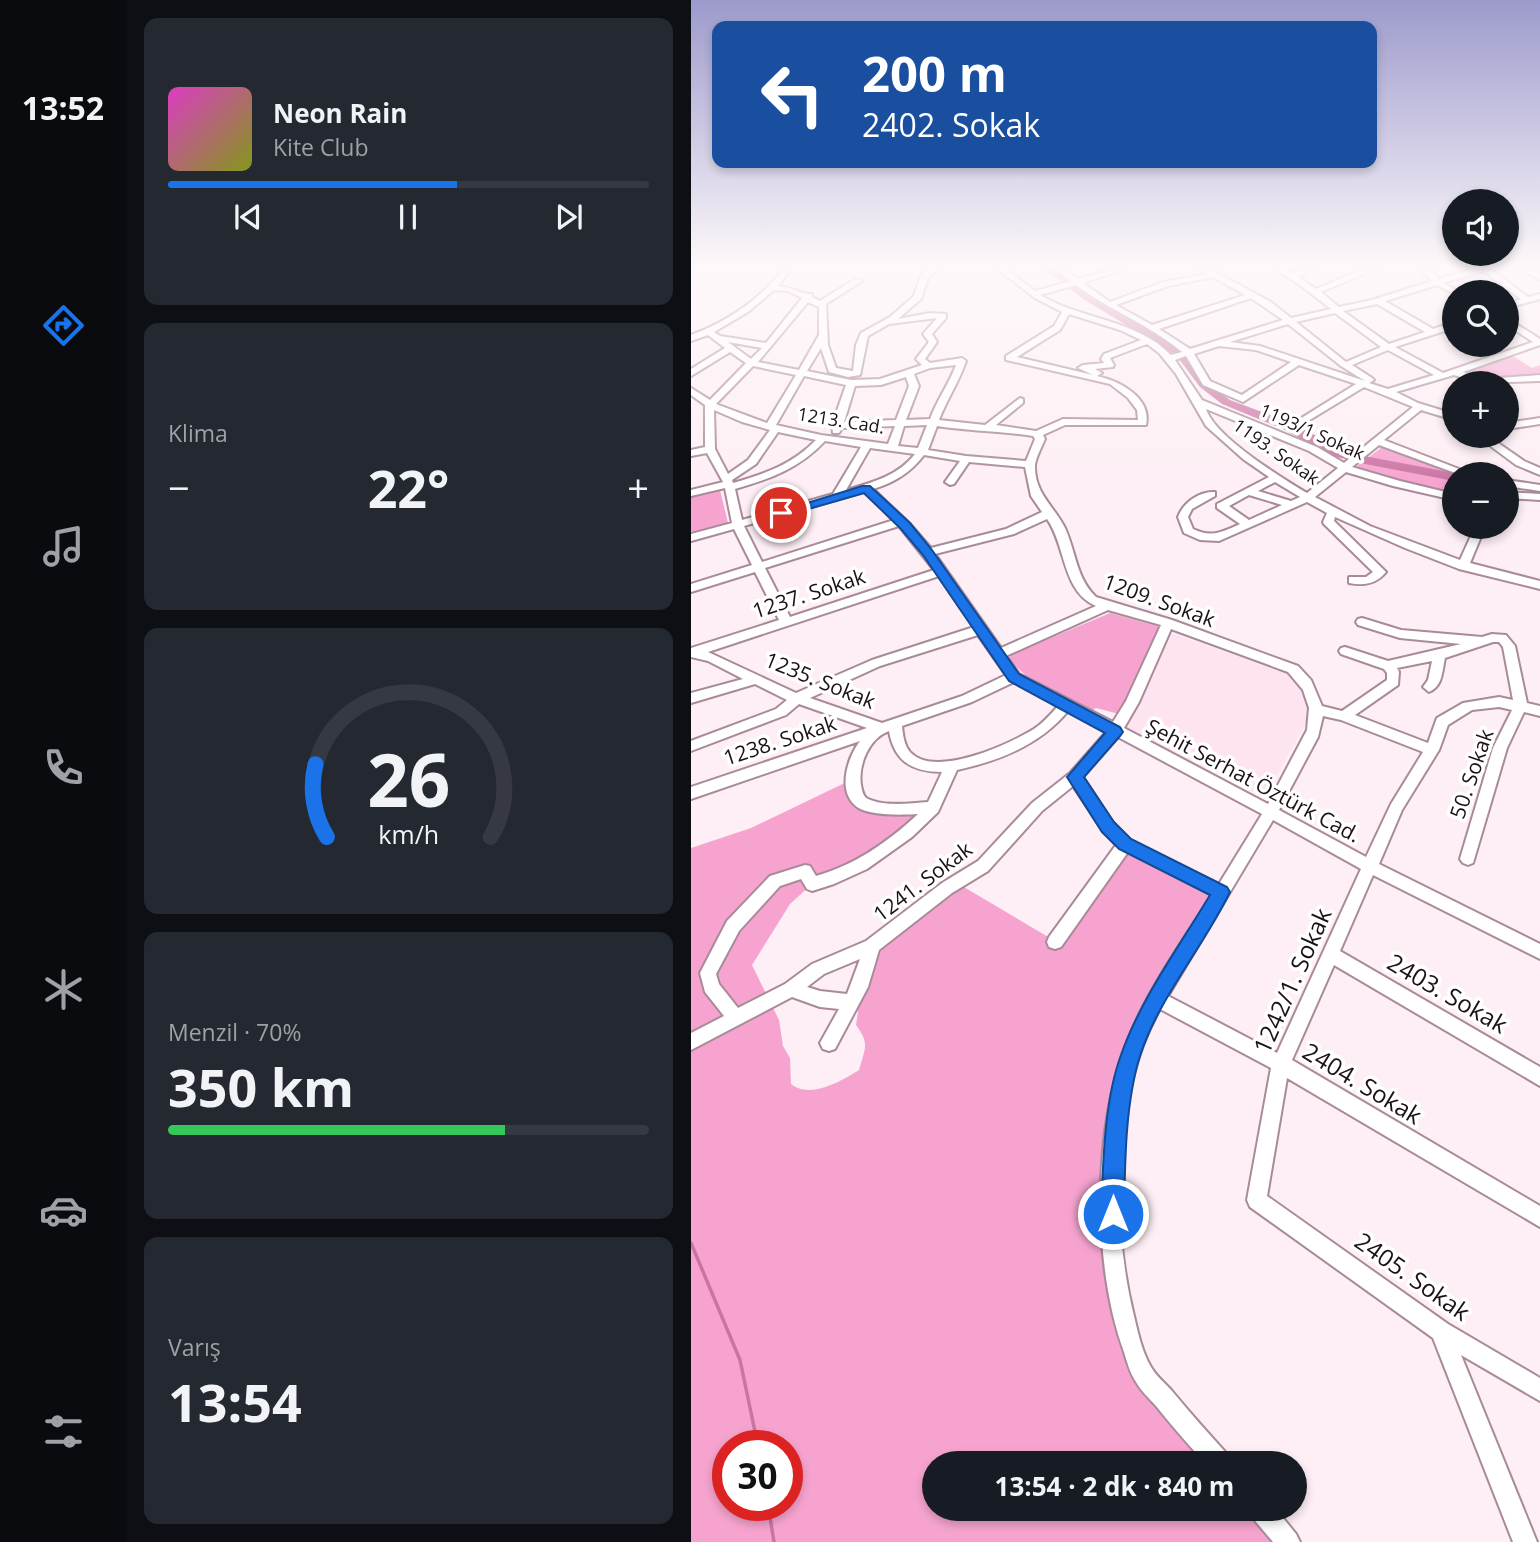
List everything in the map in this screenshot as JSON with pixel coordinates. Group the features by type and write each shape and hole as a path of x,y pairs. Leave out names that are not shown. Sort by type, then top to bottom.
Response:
{"street":[{"path":"691,538 883,483 911,466 922,451 932,422 942,400 958,376 962,362 928,366 881,382 851,383 751,363 721,340"},
{"path":"731,340 768,346"},
{"path":"772,340 709,406 710,449 728,484 738,526 786,621"},
{"path":"728,484 752,461 821,340"},
{"path":"825,340 832,369 848,374 857,373 862,340"},
{"path":"928,366 920,359 933,342 931,340"},
{"path":"1038,340 1009,358 1113,382"},
{"path":"1173,340 1189,353 1206,383 1243,399 1298,362"},
{"path":"1168,359 1231,340"},
{"path":"1312,340 1387,392 1442,376"},
{"path":"1381,340 1442,376"},
{"path":"1346,365 1410,340"},
{"path":"837,425 932,422 965,427 989,426 1037,434 1063,422 1143,423 1142,410 1131,396 1113,382 1083,368 1106,367 1110,365 1105,359 1107,356 1147,341"},
{"name":"1193. Sokak","path":"1147,341 1168,359 1198,402 1202,418 1244,455 1309,497 1420,551 1463,566 1540,584"},
{"path":"1457,371 1539,342"},
{"path":"1219,344 1257,348 1442,413"},
{"path":"691,373 730,348"},
{"path":"892,447 914,386 909,374"},
{"path":"1519,379 1540,378"},
{"path":"691,493 777,474 809,455 829,438 837,425 851,383"},
{"path":"1298,424 1362,384"},
{"name":"1213. Cad.","path":"691,392 709,406 741,419 773,427 966,459 1030,464"},
{"path":"989,426 1020,401"},
{"name":"1193/1 Sokak","path":"1198,402 1313,449 1345,468 1442,494"},
{"path":"1211,494 1187,507 1183,517 1188,531 1200,537 1215,539 1309,497 1420,406"},
{"path":"1519,425 1537,423"},
{"name":"1209. Sokak","path":"1037,434 1040,439 1030,464 1036,496 1059,528 1083,590 1092,600 1168,623 1293,669 1312,695 1315,709"},
{"path":"1380,442 1442,465"},
{"path":"836,497 867,444"},
{"path":"1499,448 1520,463 1540,472"},
{"path":"691,453 710,449"},
{"path":"950,482 966,459"},
{"path":"1250,525 1221,506 1277,477"},
{"path":"1519,484 1540,488"},
{"name":"Şehit Serhat Öztürk Cad.","path":"866,488 928,552 1014,677 1115,732 1205,776 1371,867 1540,952"},
{"path":"1249,492 1293,505"},
{"path":"1519,496 1540,497"},
{"path":"1333,510 1328,522 1380,572 1375,578 1353,580"},
{"path":"928,552 1042,520 1048,513"},
{"path":"691,588 900,522"},
{"path":"1463,566 1475,539"},
{"name":"1237. Sokak","path":"691,653 940,572"},
{"path":"997,655 1107,606"},
{"path":"1362,622 1400,634 1483,642"},
{"name":"1241. Sokak","path":"691,1042 791,989 818,969 872,946 947,888 983,866 1037,807 1075,777 1115,732 1132,702 1168,623"},
{"path":"691,746 781,712 797,698 876,663 979,629"},
{"path":"1388,666 1502,638 1509,646 1521,705"},
{"path":"1344,716 1393,681 1393,671 1388,666 1345,651"},
{"name":"1235. Sokak","path":"691,653 711,657 797,698 887,725 967,699 1014,677"},
{"path":"1429,687 1434,681 1439,655"},
{"path":"691,698 757,679"},
{"name":"1242/1. Sokak","path":"1257,1200 1281,1064 1396,808 1432,750 1442,722 1468,706 1499,702 1540,711"},
{"path":"933,808 893,809 860,802 853,768 857,755 887,725 899,747 911,761 924,766 951,767 1018,743 1040,732 1065,705"},
{"name":"50. Sokak","path":"1467,859 1500,748 1521,705"},
{"path":"1210,1451 1143,1374 1128,1338 1118,1299 1112,1193 1115,1137 1130,1057 1157,999 1271,814 1310,738 1317,716 1315,709 1344,716 1432,750"},
{"name":"1238. Sokak","path":"691,793 859,737 887,725"},
{"path":"735,1017 711,987 708,973 733,926 775,881 805,871 812,884 849,872 903,837 933,808 951,767"},
{"path":"1075,777 1108,827 1125,844 1221,892"},
{"path":"1055,942 1125,844"},
{"path":"829,1043 852,1002 871,958 872,946"},
{"name":"2403. Sokak","path":"1330,954 1540,1077"},
{"path":"791,989 820,999 852,1002"},
{"name":"2404. Sokak","path":"1157,999 1281,1064 1540,1217"},
{"name":"2405. Sokak","path":"1257,1200 1441,1331 1540,1390"},
{"path":"1441,1331 1525,1542"},
{"path":"1270,1521 1288,1542"}],"shaded area":[{"path":"1510,357 1515,357 1532,368 1540,365 1540,375 1519,377 1519,371 1463,371"},
{"path":"1382,447 1442,468 1442,491 1367,473 1357,466"},
{"path":"720,490 728,523 691,532 691,497"},
{"path":"1110,613 1164,628 1119,714 1096,708 1090,712 1035,684 1010,661 1010,655"},
{"path":"1171,633 1288,674 1301,684 1308,698 1311,714 1265,797 1124,729"},
{"path":"853,779 860,801 933,808 903,837 812,884 790,904 752,965 779,1020 783,1046 790,1058 791,1084 807,1090 834,1084 859,1070 865,1042 856,1025 857,1006 872,946 957,883 1055,941 1125,844 1221,892 1148,1015 1115,1137 1128,1338 1211,1451 922,1451 922,1521 1270,1521 1288,1542 691,1542 691,848 751,828"}],"waterway":[{"path":"1157,340 1177,352"},
{"path":"1181,356 1204,385 1226,402 1287,426 1334,452 1352,457"},
{"path":"1364,460 1442,475"},
{"path":"691,1243 740,1360 755,1430"},
{"path":"771,1521 774,1542"}],"route":[{"path":"781,513 866,488 906,526 928,552 1014,677 1115,732 1075,777 1108,827 1125,844 1221,892 1148,1015 1130,1057 1115,1137 1113,1214"}]}
